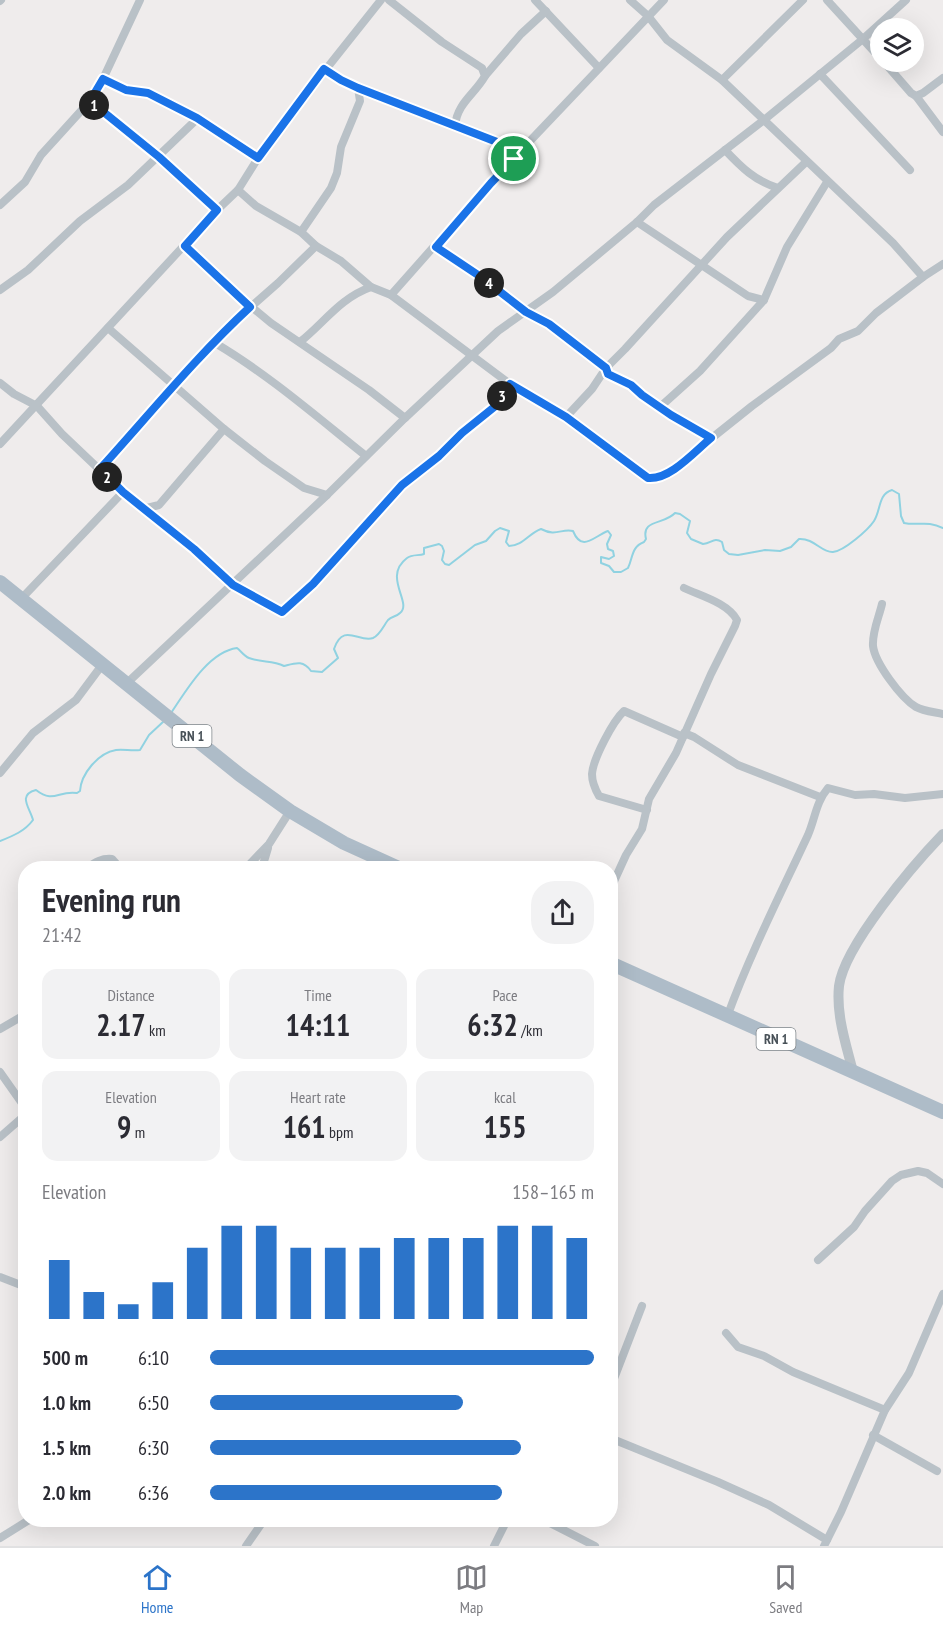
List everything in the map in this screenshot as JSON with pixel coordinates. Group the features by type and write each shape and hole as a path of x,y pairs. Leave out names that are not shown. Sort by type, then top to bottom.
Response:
{"main road":[{"name":"RN 1","path":"0,582 240,775 290,811 344,843 384,861"},
{"name":"RN 1","path":"618,967 943,1112"}],"street":[{"path":"0,204 25,182 41,155 90,101 103,79 140,0"},
{"path":"389,0 442,42 482,68 485,76"},
{"path":"535,0 599,68"},
{"path":"630,0 648,16 667,40 722,80 893,243 923,277"},
{"path":"391,295 491,183 664,0"},
{"path":"722,80 803,0"},
{"path":"827,0 870,46"},
{"path":"126,684 233,585 498,331 526,312 638,222 654,205 764,120 863,39 906,0"},
{"path":"0,444 238,190 258,158 375,2"},
{"path":"455,126 456,115 464,101 521,34 546,11"},
{"path":"324,69 358,88 497,142 509,150 514,159"},
{"path":"893,72 916,96 943,132"},
{"path":"820,74 910,170"},
{"path":"916,96 943,78"},
{"path":"103,79 126,90 148,93 197,118 258,158"},
{"path":"301,232 331,188 337,173 341,147 360,101 358,88"},
{"path":"90,101 159,157 217,210"},
{"path":"0,290 28,270 80,221 128,185 197,118"},
{"path":"725,150 751,175 765,184 778,188"},
{"path":"566,417 592,389 606,368 727,237 806,162"},
{"path":"660,407 700,371 764,300 787,247 827,182"},
{"path":"238,190 256,206 301,232 316,246 341,261 370,287 391,295 510,384 566,417 648,478 656,478 673,469 831,348 839,339 858,331 876,313 943,264"},
{"path":"638,222 748,296 764,300"},
{"path":"185,246 250,307 369,390 405,418"},
{"path":"100,469 229,326 278,284 316,246"},
{"path":"436,247 481,277 526,312 549,324 606,368 608,374 631,385 660,407 711,438"},
{"path":"300,342 344,300 370,287"},
{"path":"108,328 224,429 304,488 327,495"},
{"path":"215,343 242,359 288,393 366,456"},
{"path":"0,383 36,406 123,492 194,549 233,585 282,612 313,584 402,485 498,404 510,384"},
{"path":"143,509 159,505 224,429"},
{"path":"21,599 123,492"},
{"path":"618,872 642,829 649,799 676,753 737,620 733,612 720,604 684,588"},
{"path":"882,604 874,637 875,655 905,699 917,708 943,714"},
{"path":"0,772 33,733 76,700 102,664"},
{"path":"647,810 599,796 593,784 594,765 616,718 624,711 683,735 694,737 738,765 820,797"},
{"path":"727,1017 772,908 809,833 820,797 828,788 855,795 874,794 904,798 943,794"},
{"path":"253,861 269,844 290,811"},
{"path":"853,1072 840,1017 839,983 867,927 924,854 943,834"},
{"path":"264,861 269,844"},
{"path":"98,861 105,858 114,861"},
{"path":"0,1029 18,1019"},
{"path":"0,1072 18,1099"},
{"path":"0,1137 18,1121"},
{"path":"818,1260 854,1227 892,1181 918,1172 927,1173 943,1184"},
{"path":"0,1277 18,1284"},
{"path":"618,1441 769,1505 826,1543 873,1435 885,1410 909,1373 943,1294"},
{"path":"618,1368 642,1306"},
{"path":"726,1334 738,1347 764,1356 792,1372 885,1410"},
{"path":"873,1435 937,1471"},
{"path":"0,1538 18,1527"},
{"path":"246,1546 259,1527"},
{"path":"494,1546 504,1527"},
{"path":"558,1527 595,1546"}],"waterway":[{"path":"171,713 207,665 226,651 237,648 254,660 284,666 302,664 311,671 322,672 338,658 334,649 342,637 352,635 373,638 388,620 403,609 397,573 400,565 407,558 424,554 424,548 439,544 444,551 442,560 449,565 475,545 486,541 500,528 509,531 506,542 509,546 522,542 541,529 551,532 573,531 577,538 584,542 608,531 611,535 607,544 608,549 613,551 614,556 609,559 601,557 601,563 609,566 614,572 621,572 628,568 635,550 646,539 645,533 650,525 675,513 690,521 687,533 691,539 703,544 715,540 722,542 724,550 729,554 738,555 765,550 780,551 791,547 799,539 809,541 829,552 838,551 855,540 871,525 884,495 892,490 899,494 904,523 932,524 943,528"},
{"path":"0,841 22,830 33,820 26,802 30,792 36,790 47,796 77,793 80,791 87,771 103,755 116,750 140,750 149,735 164,721"}],"route":[{"path":"324,69 341,80 382,98 497,142 509,150 514,159 436,247 481,277 526,312 549,324 606,368 608,374 631,385 671,415 711,438 673,469 656,478 644,477 566,417 510,384 498,404 402,485 313,584 282,612 233,585 194,549 123,492 100,469 174,385 250,307 185,246 217,210 159,157 90,101 103,79 126,90 148,93 197,118 258,158 324,69"}]}
